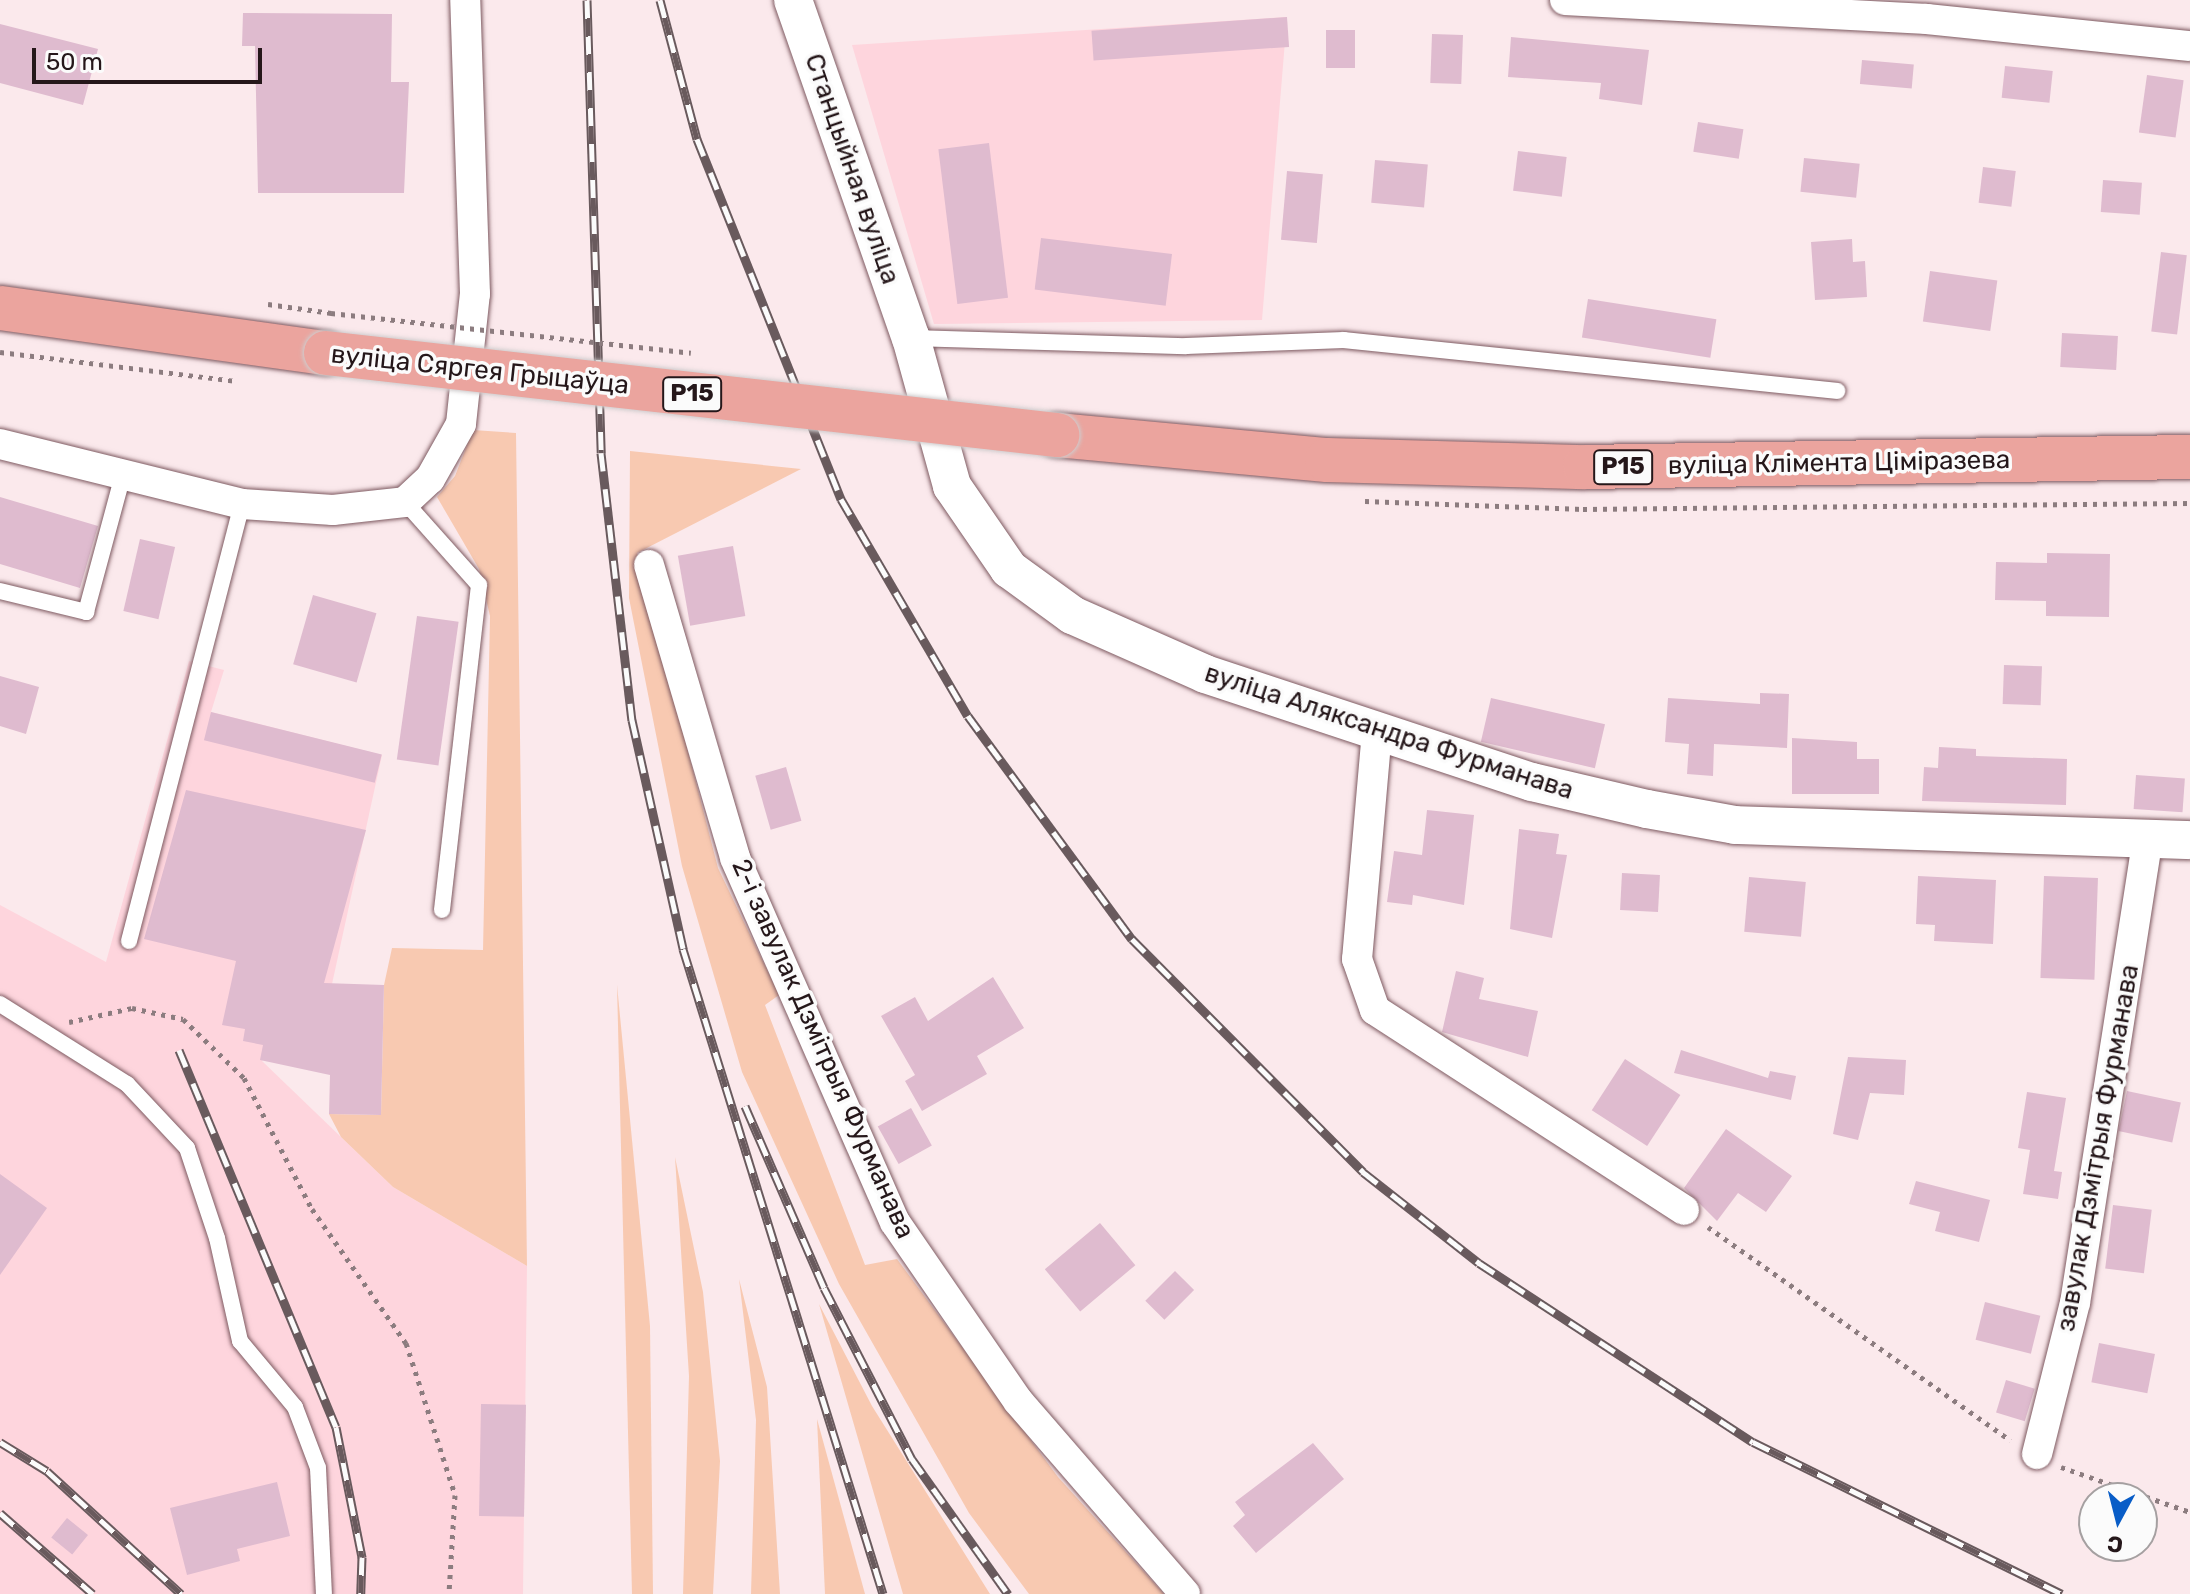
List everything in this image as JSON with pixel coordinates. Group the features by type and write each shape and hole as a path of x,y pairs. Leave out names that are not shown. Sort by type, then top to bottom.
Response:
{"main road":[{"name":"вуліца Сяргея Грыцаўца","path":"0,308 326,353 1057,435"},
{"name":"вуліца Клімента Ціміразева","path":"1057,435 1327,460 1585,467 2190,457"}],"street":[{"path":"0,444 242,504 333,510 405,502 430,479 461,424 475,294 465,0"},
{"name":"Станцыйная вуліца","path":"793,0 911,338"},
{"path":"1565,0 1927,19 2190,46"},
{"name":"вуліца Аляксандра Фурманава","path":"911,338 952,486 1009,569 1072,615 1165,656 1532,782 1735,825 2190,840"},
{"name":"2-і завулак Дзмітрыя Фурманава","path":"649,565 735,858 895,1222 1018,1401 1185,1594"},
{"path":"1377,731 1357,959 1375,1010 1684,1210"},
{"name":"завулак Дзмітрыя Фурманава","path":"2037,1454 2075,1303 2148,839"}],"lane":[{"path":"911,338 1186,346 1344,340 1837,391"},
{"path":"0,591 86,612 123,475"},
{"path":"405,502 479,585 442,910"},
{"path":"129,941 242,504"},
{"path":"0,1004 127,1084 187,1148 217,1238 240,1341 295,1407 318,1468 324,1594"}],"path":[{"path":"0,352 250,383"},
{"path":"41,1028 132,1008 183,1019 244,1078 312,1209 406,1343 455,1495 449,1594"},
{"path":"1684,1210 1919,1382 2037,1454 2090,1482 2190,1512"}],"shaded area":[{"path":"1287,17 1262,320 934,324 852,45"},
{"path":"473,430 516,433 527,1266 393,1187 341,1137 329,1114 381,1115 384,985 392,948 483,950 490,616 479,569 437,497 455,476"},
{"path":"630,451 801,469 637,553 718,868 779,995 765,1005 865,1265 897,1259 1058,1477 1164,1594 1029,1594 969,1513 839,1284 742,1072 682,866 629,598"},
{"path":"189,661 224,670 211,712 382,755 332,984 262,1061 393,1187 527,1266 523,1594 0,1594 0,905 106,962"},
{"path":"617,985 650,1326 653,1594 632,1594"},
{"path":"675,1157 703,1292 720,1461 713,1594 683,1594 689,1376"},
{"path":"739,1279 767,1387 780,1594 751,1594 756,1420"},
{"path":"819,1304 872,1406 990,1594 903,1594"},
{"path":"817,1419 865,1594 825,1594"}],"building":[{"path":"243,13 392,14 391,82 409,82 404,193 258,193 255,46 242,46"},
{"path":"1287,17 1289,47 1094,61 1091,31"},
{"path":"0,24 98,49 83,105 0,83"},
{"path":"1326,30 1355,30 1355,68 1326,68"},
{"path":"1432,34 1463,35 1461,84 1430,83"},
{"path":"1511,37 1649,50 1642,105 1599,99 1601,83 1508,77"},
{"path":"1862,60 1914,65 1912,88 1860,84"},
{"path":"2005,66 2053,71 2049,103 2002,98"},
{"path":"2147,75 2184,80 2176,138 2139,132"},
{"path":"1698,122 1743,129 1739,159 1693,152"},
{"path":"989,143 1008,298 957,304 938,149"},
{"path":"1518,151 1567,157 1562,197 1513,191"},
{"path":"1804,158 1860,164 1856,198 1800,192"},
{"path":"1375,160 1428,165 1424,207 1371,203"},
{"path":"1983,167 2016,171 2011,207 1979,203"},
{"path":"1287,171 1323,174 1317,243 1281,240"},
{"path":"2103,180 2142,183 2140,215 2101,212"},
{"path":"1041,238 1172,254 1166,306 1035,290"},
{"path":"1852,239 1853,262 1865,261 1867,297 1815,300 1811,242"},
{"path":"2161,252 2187,255 2177,335 2151,331"},
{"path":"1930,271 1997,280 1990,331 1923,322"},
{"path":"1588,299 1716,319 1710,358 1582,338"},
{"path":"2062,333 2118,336 2116,370 2060,367"},
{"path":"0,497 98,526 80,588 0,564"},
{"path":"140,539 175,547 158,619 123,611"},
{"path":"733,546 745,616 690,626 678,556"},
{"path":"2047,553 2110,554 2109,617 2046,616 2046,601 1995,600 1996,562 2047,563"},
{"path":"313,595 376,613 357,682 293,664"},
{"path":"417,616 459,622 438,765 397,760"},
{"path":"2004,665 2042,666 2041,705 2003,704"},
{"path":"0,676 39,687 26,734 0,726"},
{"path":"1760,693 1789,694 1787,748 1714,744 1713,776 1687,774 1689,744 1665,742 1668,698 1760,704"},
{"path":"1491,698 1605,724 1595,768 1481,742"},
{"path":"211,712 382,755 375,783 204,740"},
{"path":"1792,738 1857,742 1857,759 1879,759 1879,794 1792,794"},
{"path":"1939,747 1976,749 1976,756 2067,759 2066,805 1922,801 1924,767 1938,768"},
{"path":"786,767 801,821 771,830 755,776"},
{"path":"2136,775 2185,778 2183,812 2134,809"},
{"path":"186,790 366,830 324,983 384,985 381,1115 329,1114 330,1075 260,1060 263,1045 243,1041 245,1029 222,1025 236,961 144,939"},
{"path":"1427,810 1474,815 1464,905 1413,895 1412,905 1387,902 1394,851 1422,855"},
{"path":"1519,829 1559,834 1556,854 1567,855 1552,938 1510,929"},
{"path":"1622,873 1660,875 1658,912 1620,910"},
{"path":"1918,876 1996,880 1993,944 1934,941 1935,925 1916,924"},
{"path":"2044,876 2098,878 2094,980 2040,978"},
{"path":"1749,877 1806,882 1801,937 1744,932"},
{"path":"1456,971 1484,978 1479,999 1538,1011 1528,1057 1442,1032"},
{"path":"993,977 1024,1028 977,1056 987,1074 922,1111 905,1081 915,1075 881,1016 915,997 928,1021"},
{"path":"1681,1050 1768,1078 1770,1071 1796,1076 1791,1100 1674,1073"},
{"path":"1848,1057 1906,1060 1904,1095 1870,1093 1858,1140 1833,1134"},
{"path":"1625,1059 1680,1095 1647,1146 1592,1110"},
{"path":"2127,1091 2181,1102 2172,1143 2118,1131"},
{"path":"2027,1092 2066,1098 2054,1171 2062,1172 2058,1199 2023,1194 2030,1150 2018,1148"},
{"path":"911,1108 932,1146 899,1164 878,1126"},
{"path":"1726,1129 1792,1176 1766,1212 1738,1193 1717,1221 1684,1188"},
{"path":"0,1174 47,1208 0,1275"},
{"path":"1916,1181 1990,1200 1979,1242 1935,1231 1940,1212 1909,1204"},
{"path":"2113,1205 2152,1210 2144,1273 2105,1269"},
{"path":"1100,1223 1135,1265 1080,1311 1045,1269"},
{"path":"1175,1271 1194,1290 1164,1320 1145,1301"},
{"path":"1985,1302 2040,1316 2031,1354 1976,1340"},
{"path":"2099,1343 2155,1354 2147,1393 2091,1382"},
{"path":"2006,1380 2035,1389 2025,1421 1996,1413"},
{"path":"481,1404 526,1405 524,1517 479,1516"},
{"path":"1313,1443 1344,1479 1256,1553 1233,1526 1245,1515 1235,1502"},
{"path":"277,1482 290,1536 237,1549 240,1561 187,1575 170,1508"},
{"path":"67,1518 88,1535 72,1554 51,1537"}],"railway":[{"path":"587,0 601,453 632,720 683,949 883,1594"},
{"path":"660,0 697,139 841,499 968,716 1132,939 1363,1172 1479,1263 1753,1442 2062,1594"},
{"path":"179,1050 336,1427 362,1557 361,1594"},
{"path":"745,1106 824,1288 912,1459 1008,1594"},
{"path":"0,1442 47,1471 181,1594"},
{"path":"0,1513 93,1594"}]}
